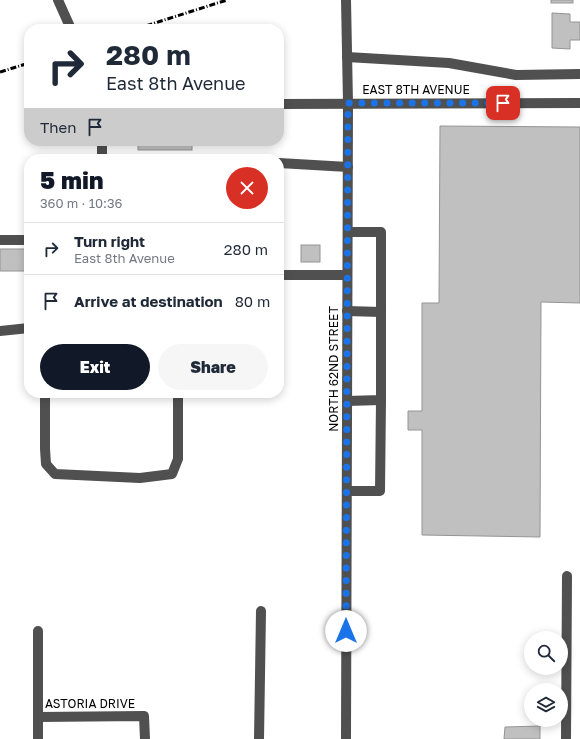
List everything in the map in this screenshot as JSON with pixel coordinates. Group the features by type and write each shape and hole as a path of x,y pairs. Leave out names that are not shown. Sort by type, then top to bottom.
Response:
{"street":[{"path":"58,0 69,24"},
{"name":"NORTH 62ND STREET","path":"346,0 348,103 346,739"},
{"path":"347,56 449,63 516,75 580,74"},
{"name":"EAST 8TH AVENUE","path":"284,104 580,103"},
{"path":"284,163 348,167"},
{"path":"347,491 380,491 382,232 348,232"},
{"path":"0,240 24,240"},
{"path":"284,276 347,275"},
{"path":"347,312 381,312"},
{"path":"0,330 24,328"},
{"path":"45,398 46,464 54,474 140,478 172,474 178,459 178,398"},
{"path":"347,401 381,400"},
{"path":"566,739 567,576"},
{"path":"259,739 261,611"},
{"path":"38,631 38,739"},
{"name":"ASTORIA DRIVE","path":"38,717 144,716 145,739"}],"building":[{"path":"551,0 573,0 573,3 551,3"},
{"path":"552,13 570,14 570,22 580,22 580,40 570,40 570,49 552,48"},
{"path":"440,126 580,127 580,303 541,302 540,537 422,535 422,430 408,430 408,411 422,411 422,303 439,303"},
{"path":"138,146 192,146 192,150 138,150"},
{"path":"301,245 320,245 320,262 301,262"},
{"path":"0,249 24,249 24,271 0,271"},
{"path":"505,727 540,727 540,739 504,739"}],"railway":[{"path":"152,24 227,0"},
{"path":"0,72 24,65"}],"route":[{"path":"346,631 348,103 503,103"}]}
